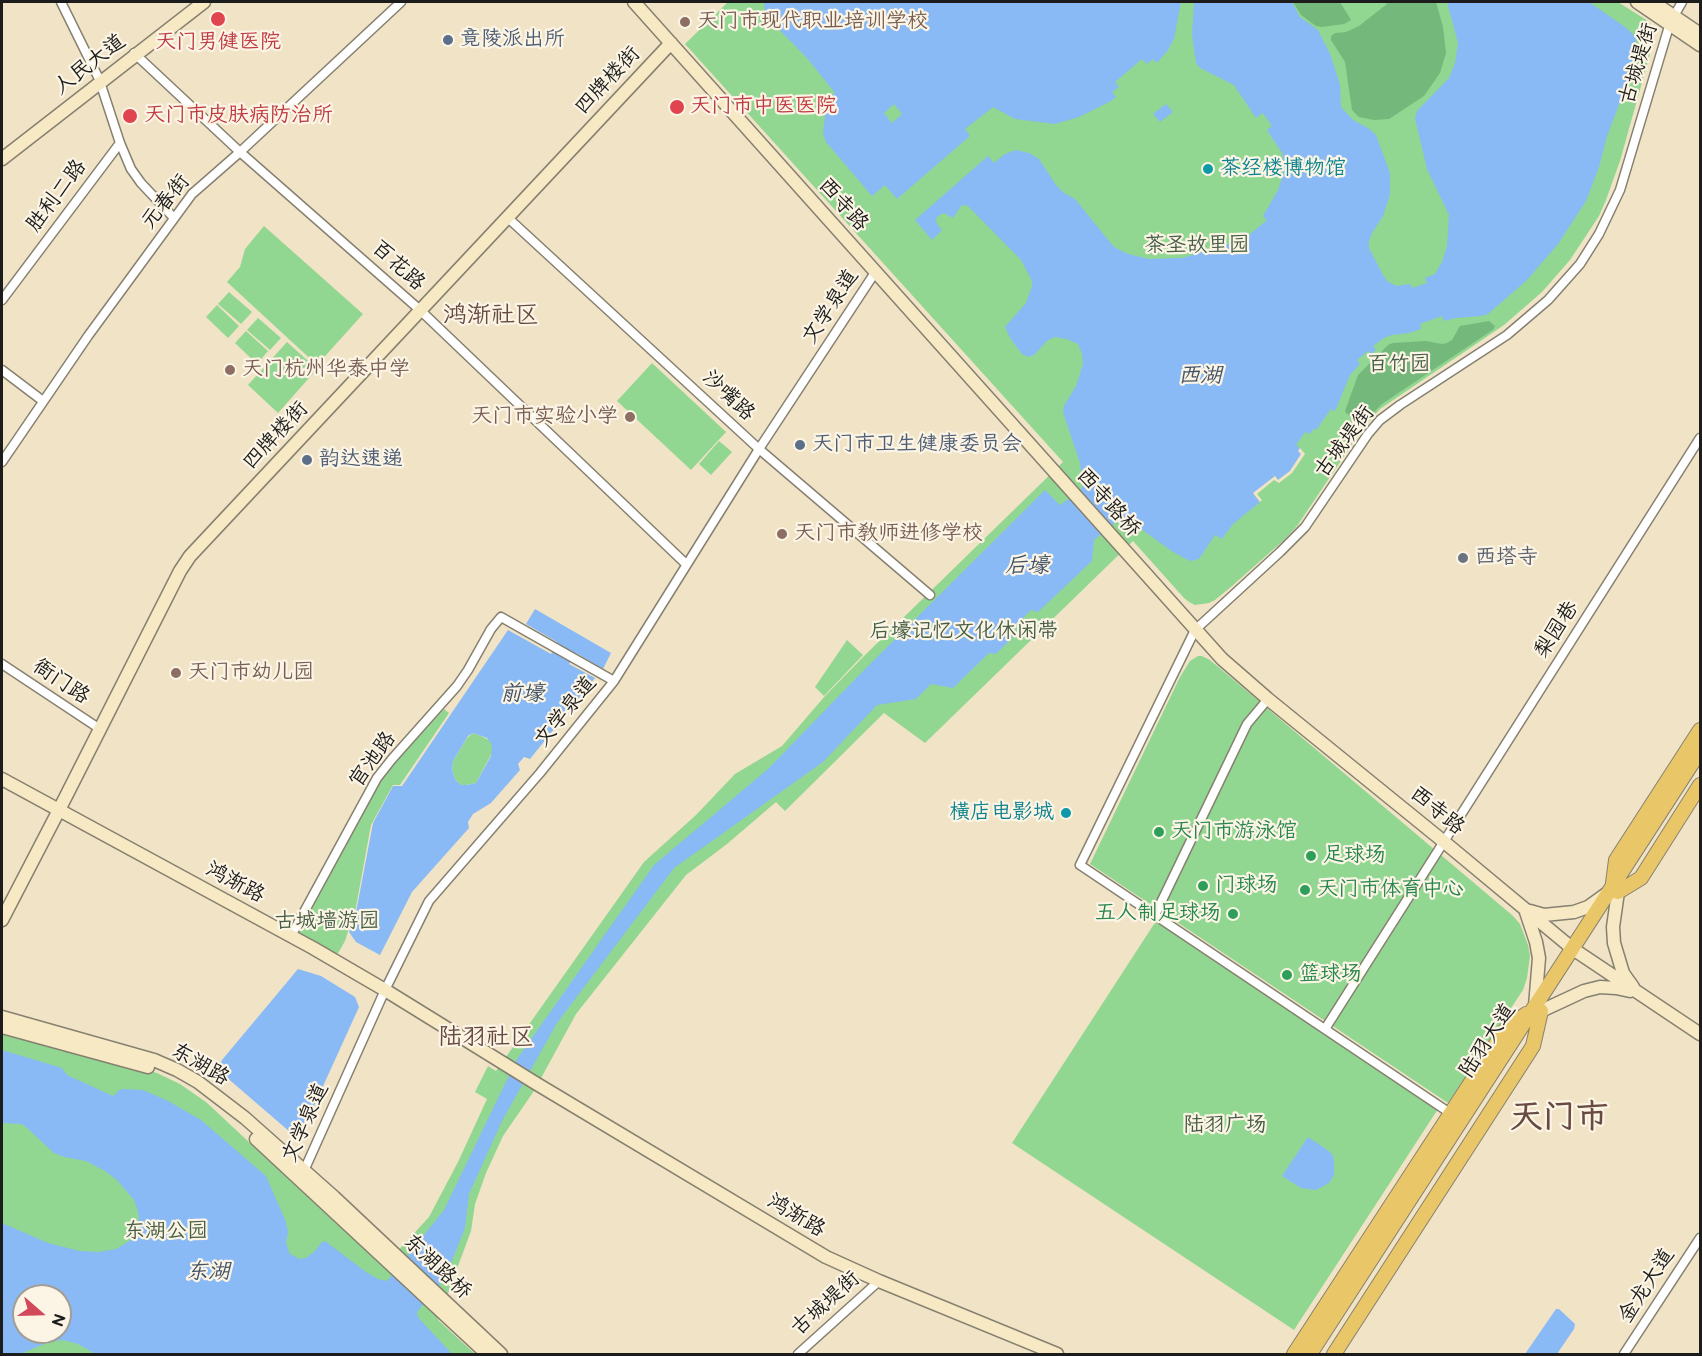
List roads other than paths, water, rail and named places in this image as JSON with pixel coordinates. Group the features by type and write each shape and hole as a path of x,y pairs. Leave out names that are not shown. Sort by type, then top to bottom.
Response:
{"main road":[{"path":"1701,730 1616,860 1615,890 1641,878 1701,785"},
{"name":"陆羽大道","path":"1310,1354 1576,951 1701,751"},
{"name":"陆羽大道","path":"1615,890 1701,764"},
{"path":"1294,1354 1505,1030 1538,1009"},
{"path":"1334,1354 1533,1046 1538,1009"},
{"name":"陆羽大道","path":"1318,1354 1461,1136 1538,1009"},
{"path":"1450,1176 1461,1136"},
{"path":"1385,1214 1409,1202"}],"street":[{"path":"61,2 99,79 120,144 134,175 174,218"},
{"name":"人民大道","path":"2,152 196,2"},
{"name":"人民大道","path":"134,52 204,2"},
{"name":"元春街","path":"2,462 88,336 198,188 240,152 401,2"},
{"name":"西寺路","path":"634,2 1021,435"},
{"path":"1637,2 1701,34"},
{"path":"1653,2 1701,45"},
{"name":"古城堤街","path":"1155,915 1080,865 1195,630 1305,527 1380,420 1507,335 1542,307 1571,276 1599,234 1620,190 1672,19 1682,2"},
{"name":"四牌楼街","path":"2,920 190,556 671,43"},
{"name":"百花路","path":"134,52 240,152 420,310 686,564"},
{"name":"人民大道","path":"2,159 99,79"},
{"name":"胜利二路","path":"2,300 120,144"},
{"name":"沙嘴路","path":"507,217 759,449 930,595"},
{"name":"文学泉道","path":"302,1175 385,990 429,901 540,773 614,681 759,449 876,271"},
{"path":"2,370 43,401"},
{"name":"西寺路桥","path":"1021,435 1166,597"},
{"name":"梨园巷","path":"1325,1029 1701,438"},
{"name":"西寺路","path":"1166,597 1222,658 1268,699 1443,841 1525,911 1576,951 1701,1034"},
{"name":"官池路","path":"291,936 377,778 457,686 491,629 501,617 614,681"},
{"name":"衙门路","path":"2,663 100,729"},
{"path":"1268,699 1246,724 1155,915 1450,1113"},
{"name":"鸿渐路","path":"2,779 291,936 385,990 531,1081 826,1257 1057,1354"},
{"path":"1525,911 1544,915 1574,912 1588,907 1615,890"},
{"path":"1615,890 1614,943 1623,973 1637,993"},
{"path":"1525,911 1539,958 1538,1009 1600,987 1637,993"},
{"name":"东湖路","path":"2,1017 154,1060 198,1082 227,1103 342,1212"},
{"name":"东湖路","path":"2,1027 151,1068 174,1077 209,1098 302,1175"},
{"name":"东湖路桥","path":"342,1212 487,1354"},
{"name":"东湖路桥","path":"342,1212 501,1354"},
{"name":"金龙大道","path":"1624,1354 1701,1238"},
{"name":"古城堤街","path":"798,1354 879,1281"}],"water":[{"path":"764,2 1181,2 1174,39 1168,50 1157,63 1153,59 1147,64 1142,59 1115,82 1119,87 1112,92 1116,97 1111,101 1079,117 1055,124 1015,119 993,107 965,129 970,136 897,199 885,185 872,196 826,142 823,134 825,116 821,105 835,93 807,58 765,15","holes":["894,104 902,114 892,123 884,113"]},
{"name":"西湖","path":"1194,2 1292,2 1300,17 1318,30 1331,56 1340,85 1341,107 1353,120 1376,135 1390,173 1390,195 1383,216 1372,233 1369,248 1387,281 1396,286 1410,284 1412,288 1427,283 1425,278 1435,274 1447,246 1449,215 1427,169 1415,118 1417,111 1449,78 1455,63 1458,43 1447,2 1589,2 1636,37 1635,63 1607,136 1599,167 1586,201 1558,244 1527,280 1488,314 1444,321 1442,316 1420,324 1421,329 1392,335 1373,346 1376,350 1371,354 1368,351 1357,360 1360,364 1350,375 1335,411 1331,409 1316,430 1313,429 1310,434 1305,432 1296,445 1302,453 1290,471 1278,480 1275,476 1253,494 1260,502 1233,524 1222,539 1215,535 1199,559 1190,561 1121,518 1094,540 1092,561 1038,612 1031,610 1015,626 1016,634 996,654 989,653 953,688 931,684 916,699 877,705 823,762 674,868 557,1023 502,1121 469,1194 465,1228 445,1278 417,1312 418,1317 452,1354 96,1354 72,1342 72,1284 12,1284 12,1344 44,1344 20,1354 2,1354 2,1223 48,1243 80,1251 98,1252 116,1249 128,1242 135,1235 139,1221 134,1200 117,1180 105,1171 86,1161 54,1153 21,1124 2,1123 2,1050 62,1068 67,1075 113,1096 121,1089 143,1090 201,1120 266,1176 286,1222 288,1232 286,1243 290,1254 300,1259 306,1258 325,1241 366,1272 387,1281 444,1210 517,1059 654,865 768,769 1045,490 1060,505 1081,490 1085,477 1081,471 1063,412 1076,386 1083,364 1078,344 1055,337 1048,340 1034,355 1028,357 1022,354 1005,327 1026,303 1032,281 1021,260 968,206 961,206 953,218 944,213 938,216 937,224 942,230 932,240 915,220 988,156 994,163 1005,154 1016,150 1029,153 1039,159 1056,185 1075,199 1114,247 1128,254 1149,259 1182,258 1229,244 1247,232 1249,235 1267,220 1263,216 1278,190 1283,175 1282,153 1267,130 1272,126 1263,113 1256,118 1234,85 1200,68 1196,63 1192,35"},
{"path":"1166,104 1173,112 1160,122 1153,114"},
{"name":"前壕","path":"535,609 611,653 603,669 576,653 569,664 595,678 530,759 524,757 518,764 520,770 491,803 473,814 468,822 469,828 412,892 380,955 356,942 349,932 357,907 373,823 393,786 402,786 508,630 551,654 557,642 526,624","holes":["473,733 487,738 492,747 491,756 476,783 462,785 456,781 454,776 453,761 468,736"]},
{"path":"298,969 321,976 355,997 359,1007 309,1117 303,1125 290,1132 218,1070 222,1060"},
{"path":"1308,1137 1332,1154 1334,1161 1334,1175 1329,1183 1316,1190 1301,1188 1282,1176"},
{"path":"1556,1309 1559,1309 1575,1324 1557,1354 1525,1354"}],"place":[{"name":"天门男健医院","path":"218,19"},
{"name":"天门市现代职业培训学校","path":"685,22"},
{"name":"竟陵派出所","path":"448,40"},
{"name":"天门市中医医院","path":"677,107"},
{"name":"天门市皮肤病防治所","path":"130,116"},
{"name":"茶经楼博物馆","path":"1208,169"},
{"name":"天门杭州华泰中学","path":"230,370"},
{"name":"天门市实验小学","path":"630,417"},
{"name":"天门市卫生健康委员会","path":"800,445"},
{"name":"韵达速递","path":"307,460"},
{"name":"天门市教师进修学校","path":"782,534"},
{"name":"西塔寺","path":"1463,558"},
{"name":"天门市幼儿园","path":"176,673"},
{"name":"横店电影城","path":"1066,813"},
{"name":"天门市游泳馆","path":"1159,832"},
{"name":"足球场","path":"1311,856"},
{"name":"门球场","path":"1203,886"},
{"name":"天门市体育中心","path":"1305,890"},
{"name":"五人制足球场","path":"1233,914"},
{"name":"篮球场","path":"1287,975"}],"district":[{"name":"鸿渐社区","path":"491,316"},
{"name":"陆羽社区","path":"486,1038"},
{"name":"天门市","path":"1559,1119"}],"park label":[{"name":"茶圣故里园","path":"1197,246"},
{"name":"百竹园","path":"1399,365"},
{"name":"后壕记忆文化休闲带","path":"964,632"},
{"name":"古城墙游园","path":"327,922"},
{"name":"陆羽广场","path":"1225,1126"},
{"name":"东湖公园","path":"166,1232"}],"water label":[{"name":"后壕","path":"1027,566"},
{"name":"东湖","path":"208,1272"}]}
